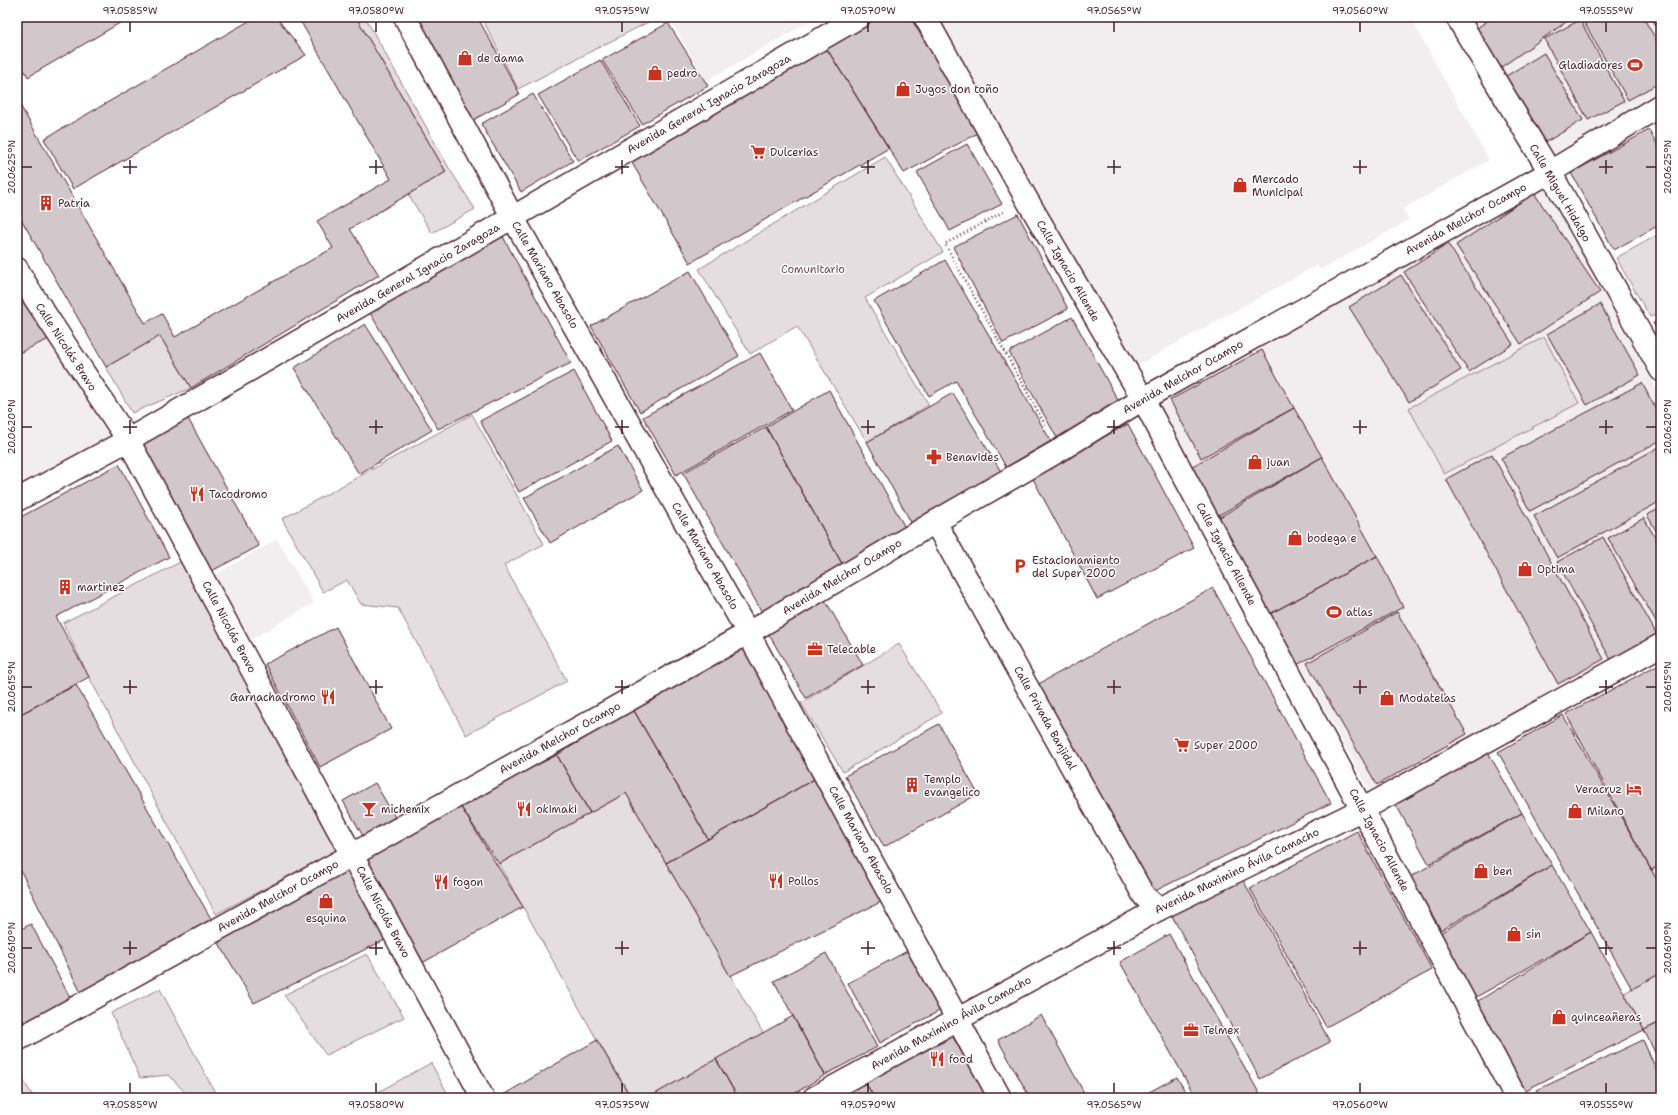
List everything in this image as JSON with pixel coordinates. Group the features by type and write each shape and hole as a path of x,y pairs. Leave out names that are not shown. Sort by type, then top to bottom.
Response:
{"street":[{"name":"Calle Mariano Abasolo","path":"405,17 513,218 748,633 959,1019 1000,1098"},
{"name":"Avenida General Ignacio Zaragoza","path":"17,500 128,440 859,17"},
{"name":"Calle Ignacio Allende","path":"925,17 1026,198 1143,399 1516,1098"},
{"name":"Calle Miguel Hidalgo","path":"1457,17 1550,172 1661,370"},
{"name":"Avenida Melchor Ocampo","path":"17,1040 352,855 748,633 1060,450 1143,399 1550,172 1661,105"},
{"name":"Calle Nicolás Bravo","path":"17,269 22,291 128,440 483,1098"},
{"name":"Calle Privada Banjidal","path":"935,522 1144,896 1160,909"},
{"name":"Avenida Maximino Ávila Camacho","path":"814,1098 1160,909 1363,809 1661,645"}],"path":[{"path":"1026,198 944,244 1060,450"}],"shaded area":[{"path":"678,17 817,17 706,81 671,21"},
{"name":"Mercado Municipal","path":"939,17 1410,17 1489,160 1403,209 1409,220 1320,270 1317,265 1136,366"},
{"path":"1471,17 1661,17 1661,97 1553,154"},
{"path":"1661,114 1661,140 1649,120"},
{"path":"1544,187 1661,397 1661,637 1369,790 1158,407"},
{"path":"53,337 117,440 17,491 17,354"},
{"path":"277,539 314,603 250,640 213,576"}],"green space":[{"path":"356,17 365,17 449,168 475,209 432,233 408,194 446,172"},
{"path":"489,17 658,17 518,89 483,20"},
{"name":"Comunitario","path":"885,157 943,252 865,298 929,405 867,442 797,326 750,354 699,269"},
{"path":"1661,233 1661,311 1650,317 1616,258"},
{"path":"160,336 191,388 132,413 106,367"},
{"path":"1544,337 1579,403 1444,474 1409,408"},
{"path":"472,414 544,544 504,565 567,681 466,735 398,608 361,604 347,580 323,592 282,519"},
{"path":"186,559 338,850 216,914 89,677 63,623"},
{"path":"899,644 942,713 843,772 801,703"},
{"path":"626,793 763,1033 648,1098 632,1098 597,1040 499,864"},
{"path":"1661,865 1661,887 1651,870"},
{"path":"367,954 404,1017 326,1055 284,995"},
{"path":"1661,973 1661,1021 1644,1030 1624,993"},
{"path":"160,989 218,1098 190,1098 169,1075 140,1078 111,1013"},
{"path":"431,1063 450,1098 367,1098"},
{"path":"23,1080 34,1098 17,1098 17,1083"}],"building":[{"path":"17,17 130,17 28,77 17,58"},
{"path":"256,17 276,17 306,55 73,189 44,139"},
{"name":"Patria","path":"298,17 356,17 446,172 350,229 379,275 191,388 160,336 106,367 17,212 17,100 145,323 162,314 175,337 333,248 317,221 391,179"},
{"name":"de dama","path":"421,17 485,17 479,20 520,94 466,124 411,22"},
{"name":"Jugos don toño","path":"874,17 910,17 980,132 904,173 825,46"},
{"path":"1493,17 1572,18 1500,68 1474,30"},
{"name":"Gladiadores","path":"1581,17 1643,17 1661,48 1661,82 1628,100"},
{"path":"1651,17 1661,17 1661,34"},
{"path":"1580,20 1624,101 1588,120 1544,39"},
{"name":"pedro","path":"668,23 708,86 642,124 602,60"},
{"name":"Dulcerias","path":"825,46 889,148 690,263 628,156"},
{"path":"1544,53 1583,120 1546,142 1506,76"},
{"path":"600,60 640,126 578,161 538,95"},
{"path":"533,94 573,161 521,192 481,124"},
{"path":"1649,130 1661,151 1661,224 1614,250 1571,173"},
{"path":"967,144 1002,204 950,231 917,172"},
{"path":"1534,193 1600,292 1521,344 1456,245"},
{"path":"1018,214 1068,309 1003,343 953,247"},
{"path":"500,231 571,363 438,429 366,306"},
{"path":"1448,244 1513,344 1469,372 1404,272"},
{"path":"945,260 1051,441 1006,467 956,381 929,396 874,301"},
{"path":"690,271 739,356 640,412 591,326"},
{"path":"1401,275 1461,370 1409,402 1349,307"},
{"path":"25,294 53,337 17,354 17,299"},
{"path":"1600,304 1640,375 1587,405 1547,334"},
{"path":"1072,317 1120,404 1057,438 1009,352"},
{"path":"1661,319 1661,337 1653,323"},
{"path":"365,324 432,430 359,474 294,368"},
{"path":"1262,350 1294,408 1201,458 1170,400"},
{"path":"760,353 792,410 676,475 643,417"},
{"path":"574,371 612,441 519,492 480,421"},
{"path":"1642,383 1661,419 1661,440 1530,511 1501,458"},
{"path":"829,390 907,531 845,569 766,427"},
{"name":"Benavides","path":"953,393 1002,473 913,526 867,442"},
{"name":"juan","path":"1294,408 1322,457 1217,516 1189,468"},
{"name":"Tacodromo","path":"186,415 259,546 208,573 136,443"},
{"path":"1128,424 1194,548 1097,599 1031,475"},
{"path":"766,427 845,569 763,614 683,473"},
{"path":"618,446 643,490 550,543 524,498"},
{"path":"1661,446 1661,501 1557,558 1534,516"},
{"name":"Optima","path":"1492,454 1604,659 1558,684 1446,479"},
{"name":"bodega e","path":"1322,457 1377,556 1266,616 1213,521"},
{"name":"martinez","path":"119,464 169,557 56,617 89,677 17,716 17,519"},
{"path":"1661,508 1661,539 1647,515"},
{"path":"1644,518 1661,548 1661,630 1608,538"},
{"path":"1603,537 1657,635 1611,660 1557,562"},
{"name":"atlas","path":"1377,556 1403,607 1295,666 1266,616"},
{"name":"Super 2000","path":"1213,588 1331,803 1147,895 1033,687"},
{"name":"Telecable","path":"825,600 863,665 806,698 768,633"},
{"name":"Modatelas","path":"1397,612 1467,734 1377,785 1307,663"},
{"name":"Garnachadromo","path":"336,627 391,729 320,767 265,664"},
{"path":"743,647 818,777 708,839 633,709"},
{"name":"Veracruz","path":"1661,663 1661,865 1651,870 1566,714"},
{"path":"76,685 213,922 82,995 17,863 17,716"},
{"path":"633,709 708,839 666,863 626,793 590,813 557,755"},
{"name":"Milano","path":"1563,715 1661,887 1661,973 1632,989 1498,752"},
{"name":"Templo evangelico","path":"939,724 978,794 884,847 845,776"},
{"path":"1488,752 1522,813 1429,864 1395,803"},
{"name":"okimaki","path":"557,755 590,813 499,864 459,804"},
{"name":"Pollos","path":"818,777 885,900 730,976 666,863"},
{"name":"michemix","path":"375,783 395,817 363,836 343,801"},
{"name":"fogon","path":"459,804 523,907 422,963 360,857"},
{"name":"ben","path":"1522,813 1552,865 1441,930 1410,877"},
{"path":"1357,831 1432,970 1326,1027 1250,888"},
{"name":"esquina","path":"350,864 389,938 254,1003 216,938"},
{"name":"sin","path":"1552,865 1591,932 1471,1000 1437,935"},
{"path":"1241,876 1330,1042 1260,1079 1171,914"},
{"path":"31,924 72,1001 26,1026 17,1010 17,931"},
{"name":"quinceañeras","path":"1591,932 1644,1030 1522,1092 1473,1004"},
{"name":"Telmex","path":"1169,934 1262,1098 1196,1098 1120,962"},
{"path":"909,950 941,1010 880,1043 848,983"},
{"path":"826,953 877,1047 825,1075 774,981"},
{"path":"17,1010 26,1026 17,1030"},
{"path":"1041,1015 1087,1098 1030,1098 998,1040"},
{"path":"793,1016 825,1075 787,1098 738,1098 716,1059"},
{"path":"1661,1022 1661,1065 1644,1030"},
{"name":"food","path":"953,1037 988,1098 875,1098 864,1081"},
{"path":"597,1040 631,1098 505,1098 503,1095"},
{"path":"1643,1040 1661,1080 1661,1098 1541,1098 1537,1090"},
{"path":"716,1059 738,1098 648,1098"},
{"path":"1177,1077 1189,1098 1138,1098"},
{"path":"864,1081 875,1098 837,1098"}],"place":[{"name":"de dama","path":"465,58"},
{"name":"Gladiadores","path":"1635,65"},
{"name":"pedro","path":"655,73"},
{"name":"Jugos don toño","path":"903,89"},
{"name":"Dulcerias","path":"758,152"},
{"name":"Mercado Municipal","path":"1240,185"},
{"name":"Patria","path":"46,203"},
{"name":"Benavides","path":"934,457"},
{"name":"juan","path":"1255,462"},
{"name":"Tacodromo","path":"197,494"},
{"name":"bodega e","path":"1295,538"},
{"name":"Estacionamiento del Super 2000","path":"1020,566"},
{"name":"Optima","path":"1525,569"},
{"name":"martinez","path":"65,587"},
{"name":"atlas","path":"1334,612"},
{"name":"Telecable","path":"815,649"},
{"name":"Garnachadromo","path":"328,697"},
{"name":"Modatelas","path":"1387,698"},
{"name":"Super 2000","path":"1182,745"},
{"name":"Templo evangelico","path":"912,785"},
{"name":"Veracruz","path":"1634,789"},
{"name":"michemix","path":"369,809"},
{"name":"okimaki","path":"524,809"},
{"name":"Milano","path":"1575,811"},
{"name":"ben","path":"1481,871"},
{"name":"Pollos","path":"776,881"},
{"name":"fogon","path":"441,882"},
{"name":"esquina","path":"326,901"},
{"name":"sin","path":"1514,934"},
{"name":"quinceañeras","path":"1559,1017"},
{"name":"Telmex","path":"1191,1030"},
{"name":"food","path":"937,1059"}]}
